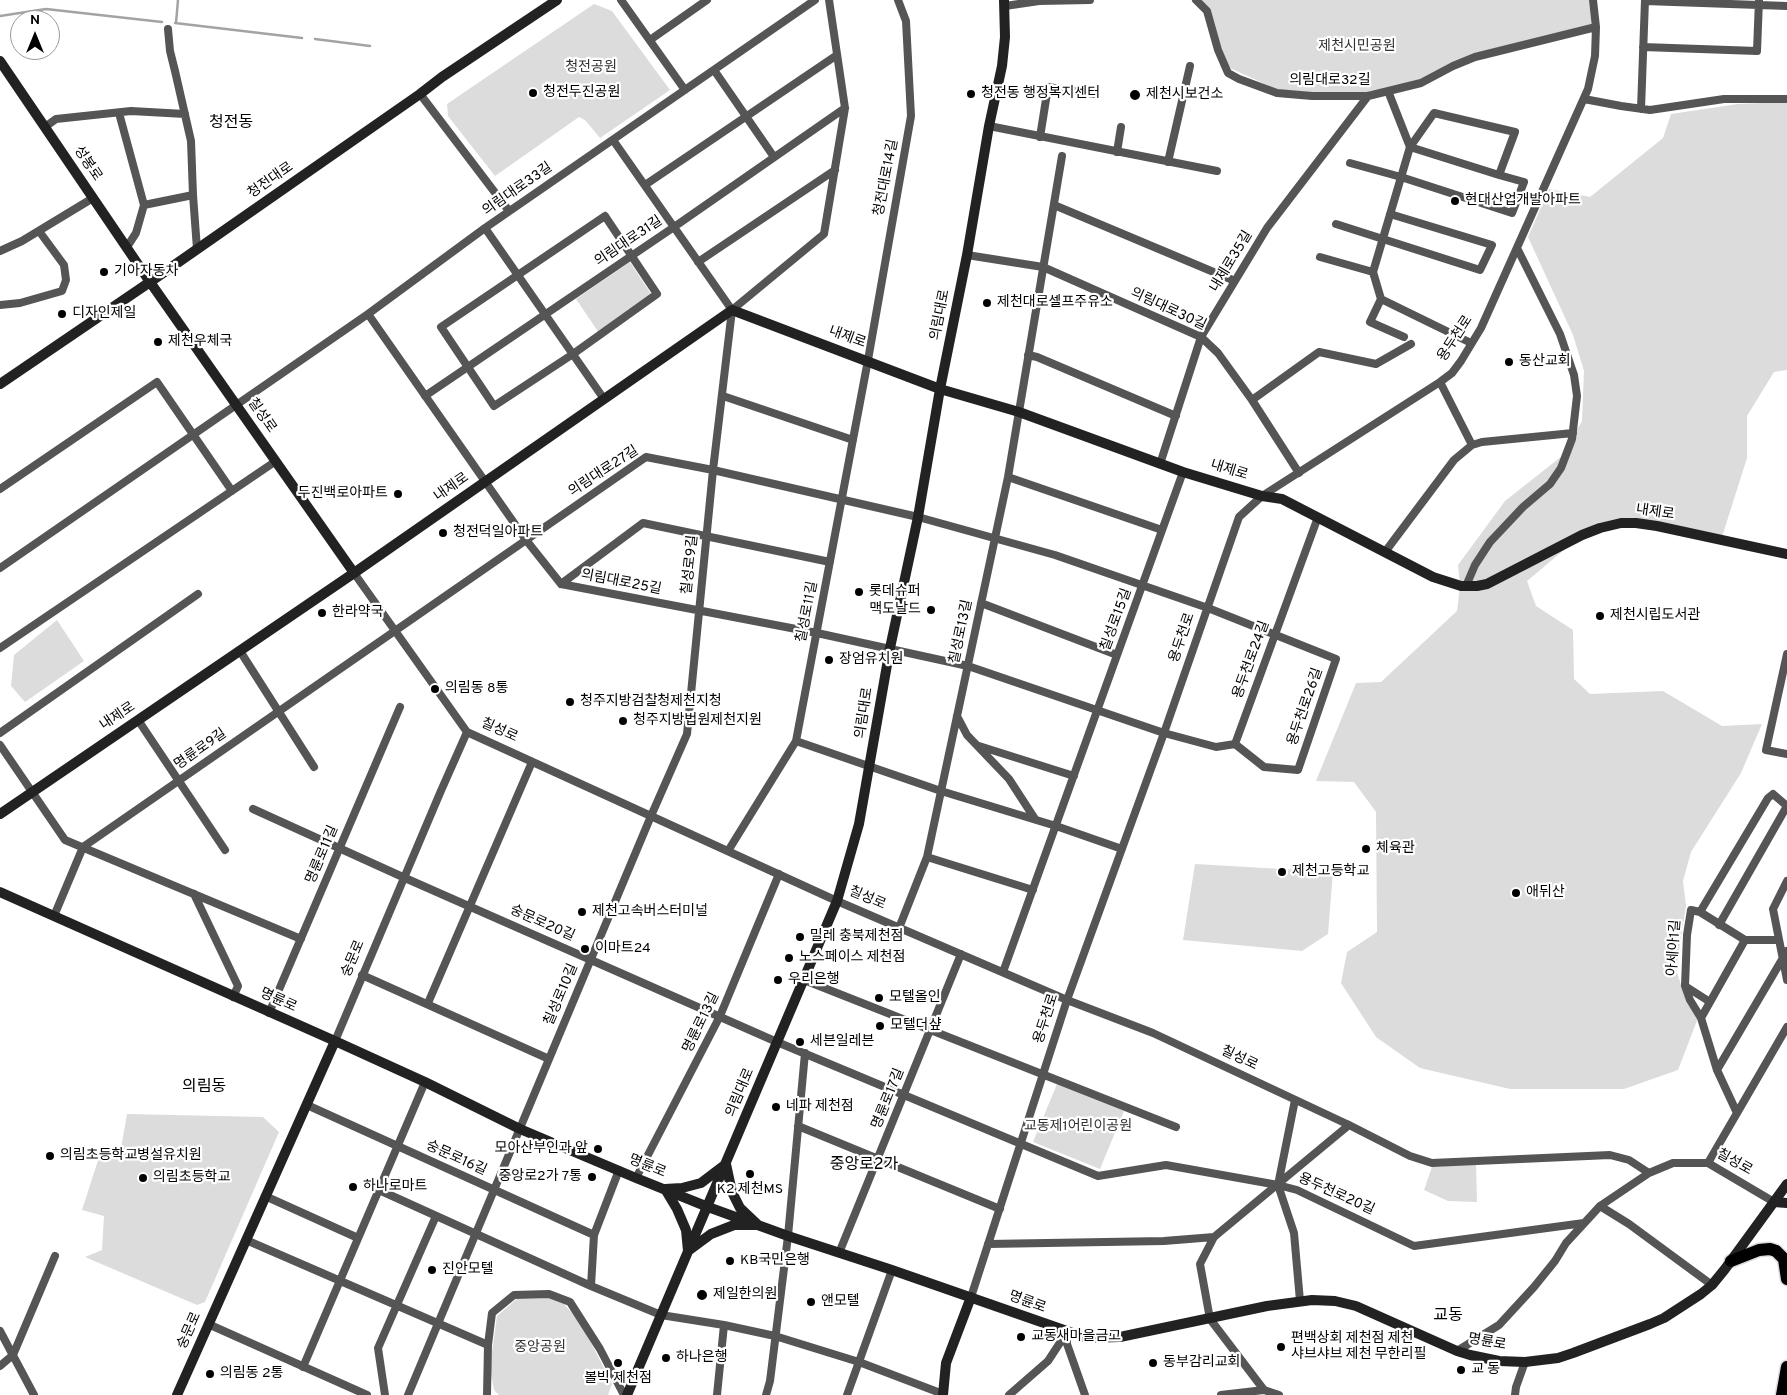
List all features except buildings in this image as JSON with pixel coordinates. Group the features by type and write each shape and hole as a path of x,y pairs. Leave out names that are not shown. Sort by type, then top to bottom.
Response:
{"main road":[{"path":"1731,1261 1759,1250 1770,1249 1776,1251 1784,1259 1787,1279"},
{"path":"1782,1395 1787,1367"}],"street":[{"name":"청전대로","path":"0,384 420,94 442,76 557,0"},
{"path":"621,0 685,90"},
{"path":"650,40 707,0"},
{"name":"의림대로33길","path":"0,568 368,314 509,211 816,0"},
{"path":"613,140 732,310 824,234 845,108 829,0"},
{"name":"청전대로14길","path":"868,360 911,116 906,21 898,0"},
{"path":"1004,3 1090,0"},
{"name":"의림대로32길","path":"1196,0 1207,11 1218,50 1228,73 1277,93 1312,96 1368,96 1422,83 1475,56 1596,26"},
{"name":"용두천로","path":"943,1394 946,1363 971,1298 1067,1000 1164,733 1238,517 1262,496 1440,382 1452,372 1481,328 1588,89 1593,66 1596,26 1593,0"},
{"path":"1641,109 1645,1 1759,2 1787,6"},
{"path":"1643,47 1757,51 1759,2"},
{"name":"의림대로","path":"626,1395 708,1207 837,901 860,824 890,648 918,517 940,389 1002,66 1005,37 1004,3"},
{"path":"168,29 170,51 190,141 197,249"},
{"path":"645,186 837,55"},
{"name":"성봉로","path":"0,61 150,282"},
{"path":"1168,162 1190,66"},
{"path":"714,70 774,157"},
{"path":"1040,137 1048,87 1094,94"},
{"path":"1388,91 1410,147"},
{"path":"420,94 509,211"},
{"name":"내제로35길","path":"1160,464 1201,337 1267,228 1368,96"},
{"path":"1584,99 1656,110 1724,98 1787,99"},
{"name":"의림대로31길","path":"425,396 845,108"},
{"path":"45,127 56,119 131,111 185,114"},
{"path":"119,113 144,205 136,233 127,247"},
{"path":"1404,337 1370,322 1381,299 1373,272 1410,147 1434,113 1515,132 1499,175"},
{"path":"989,126 1217,171"},
{"path":"1116,152 1121,127"},
{"path":"1350,163 1401,177 1512,213 1524,182 1410,147"},
{"name":"칠성로13길","path":"899,928 927,857 1008,477 1062,156"},
{"path":"698,262 835,170"},
{"path":"144,205 192,194"},
{"path":"0,251 22,241 93,198"},
{"path":"1054,205 1235,280"},
{"path":"1336,224 1480,270 1492,245 1390,214"},
{"path":"605,216 632,255 658,294 573,354 494,406 441,327 605,216"},
{"path":"485,228 604,399"},
{"path":"0,306 20,304 62,291 66,280 64,264 39,231"},
{"path":"1466,586 1475,564 1490,542 1523,507 1550,484 1561,468 1573,433 1577,396 1574,375 1560,334 1517,248"},
{"name":"의림대로30길","path":"967,255 1043,267 1201,337 1218,353 1252,400 1299,473"},
{"path":"1320,257 1373,272"},
{"name":"칠성로","path":"150,282 467,732 837,901 1067,1000 1153,1033 1419,1160 1432,1163 1610,1155 1630,1160 1649,1173 1673,1163 1708,1163 1774,1202"},
{"path":"1381,299 1471,343"},
{"name":"내제로","path":"0,814 354,573 732,310 868,360 940,389 1019,412 1183,472 1262,496 1282,499 1433,577 1466,586 1488,584 1582,535 1621,523 1657,526 1787,554"},
{"name":"칠성로9길","path":"651,816 687,734 713,470 732,310"},
{"name":"의림대로25길","path":"368,314 526,540 561,584 817,633 968,666 1164,733"},
{"path":"1252,400 1319,352 1376,364 1411,344"},
{"path":"1028,355 1037,357 1176,416"},
{"name":"칠성로11길","path":"728,851 796,741 868,360"},
{"path":"0,489 157,382 232,491"},
{"path":"1440,382 1472,445"},
{"path":"723,396 853,440"},
{"path":"1385,552 1454,460 1472,445 1482,442 1573,433"},
{"name":"의림대로27길","path":"395,630 646,457 713,470 918,517 995,538"},
{"path":"0,648 276,461"},
{"name":"칠성로15길","path":"1003,972 1183,472"},
{"path":"1008,477 1162,530"},
{"name":"용두천로24길","path":"1235,744 1318,517"},
{"path":"561,584 644,523 830,562"},
{"name":"용두천로26길","path":"995,538 1055,555 1142,587 1208,608 1336,659 1298,770 1264,767 1235,744"},
{"path":"0,733 198,594"},
{"path":"981,603 1117,654"},
{"name":"명륜로9길","path":"83,847 395,630"},
{"path":"240,651 314,767"},
{"path":"1787,654 1766,750 1787,754"},
{"name":"명륜로11길","path":"269,1013 400,707"},
{"path":"957,716 967,735 1009,779 1035,820"},
{"path":"138,720 225,850"},
{"name":"숭문로","path":"177,1395 335,1041 467,732"},
{"path":"1164,733 1216,747 1235,744"},
{"path":"796,741 941,791 1056,826 1122,849"},
{"path":"0,745 65,840 301,939"},
{"path":"977,745 1074,776"},
{"path":"428,1004 532,762"},
{"name":"아세아1길","path":"1710,1002 1685,986 1687,934 1691,910 1700,912 1768,798 1772,794 1787,806"},
{"path":"1719,924 1787,806"},
{"name":"숭문로20길","path":"254,809 405,878 778,1042 904,1095"},
{"name":"칠성로10길","path":"408,1395 651,816"},
{"path":"54,916 83,847"},
{"path":"927,857 1033,890"},
{"name":"명륜로13길","path":"636,1178 720,1016 780,874"},
{"path":"1787,881 1773,906 1787,980"},
{"name":"명륜로","path":"0,892 426,1082 520,1129 636,1178 788,1236 1087,1338 1120,1338 1300,1300 1334,1301 1356,1306 1457,1351 1499,1360 1525,1362 1558,1358 1664,1318 1712,1285 1787,1184"},
{"path":"194,894 238,986 234,997"},
{"path":"1700,912 1745,940 1779,940"},
{"path":"1701,1018 1745,940"},
{"path":"1717,1070 1787,951"},
{"name":"명륜로17길","path":"839,1253 962,954"},
{"path":"362,975 549,1059"},
{"path":"804,980 1176,1127"},
{"path":"1685,986 1690,1000 1701,1018 1717,1070 1737,1114"},
{"path":"1708,1163 1787,1027"},
{"path":"766,1395 770,1381 788,1236 805,1053"},
{"path":"303,1367 426,1082"},
{"name":"용두천로20길","path":"904,1095 1098,1176 1166,1165 1278,1185 1297,1190 1414,1246 1584,1223"},
{"path":"1295,1100 1278,1185 1294,1233 1300,1300"},
{"name":"숭문로16길","path":"307,1105 594,1236"},
{"path":"1264,1390 1210,1319 1200,1264 1214,1237 1349,1125"},
{"path":"798,1126 1000,1209"},
{"path":"665,1189 682,1188 701,1183 726,1164 732,1192 740,1208 758,1225"},
{"path":"591,1286 594,1236 618,1170"},
{"path":"1457,1351 1499,1325 1534,1287 1555,1261 1566,1243 1600,1206 1649,1173"},
{"path":"665,1189 678,1208 686,1230 688,1251"},
{"path":"379,1190 591,1286 661,1315 724,1325 775,1336 859,1362 943,1394"},
{"path":"265,1196 358,1238"},
{"path":"1774,1202 1787,1203"},
{"path":"1600,1206 1629,1224 1712,1285"},
{"path":"386,1395 378,1348 436,1216"},
{"path":"688,1251 711,1234 734,1226 758,1225"},
{"path":"988,1244 1164,1241 1214,1237"},
{"path":"246,1240 488,1345"},
{"path":"0,1366 13,1355 55,1256"},
{"path":"847,1395 892,1270"},
{"path":"486,1395 488,1345 492,1313 514,1295 550,1294 570,1302 626,1395"},
{"path":"208,1324 367,1395"},
{"path":"717,1395 724,1325"},
{"path":"0,1331 34,1395"},
{"path":"1009,1395 1048,1361 1067,1332"},
{"path":"1067,1332 1067,1344 1085,1395"},
{"path":"1515,1395 1525,1362"},
{"path":"1221,1395 1264,1390 1280,1395"}],"green space":[{"name":"제천시민공원","path":"1199,0 1589,0 1593,25 1517,43 1421,83 1368,96 1312,96 1278,90 1230,68"},
{"name":"청전공원","path":"594,4 612,11 670,90 600,138 585,120 579,117 495,176 448,116 447,104"},
{"path":"1787,102 1787,370 1774,372 1747,416 1747,458 1721,540 1636,523 1582,535 1527,581 1536,606 1573,630 1574,679 1590,694 1663,691 1722,726 1762,724 1741,773 1691,852 1683,881 1686,906 1676,969 1682,988 1698,1018 1678,1070 1624,1089 1510,1089 1420,1068 1376,1037 1341,983 1347,952 1377,932 1376,812 1354,782 1316,781 1356,683 1381,682 1457,611 1460,586 1458,565 1505,501 1562,456 1582,421 1584,371 1573,335 1528,237 1549,189 1590,197 1663,138 1671,114 1738,104"},
{"path":"630,262 653,297 599,333 576,299"},
{"path":"57,620 84,661 25,702 11,686 14,655"},
{"path":"1195,864 1333,872 1328,934 1302,951 1183,940"},
{"name":"교동제1어린이공원","path":"1057,1084 1124,1111 1100,1169 1033,1142"},
{"path":"127,1114 263,1117 279,1132 205,1302 197,1305 85,1257 102,1250 104,1216 82,1210 102,1148 121,1148"},
{"path":"1476,1164 1477,1202 1448,1201 1424,1190 1432,1167"},
{"name":"중앙공원","path":"519,1297 547,1297 564,1304 581,1323 612,1384 608,1395 499,1395 494,1390 490,1367 497,1316"}],"waterway":[{"path":"176,23 178,0"},
{"path":"0,16 46,9 162,22"},
{"path":"175,23 302,38"},
{"path":"315,39 370,46"}],"place":[{"name":"청전두진공원","path":"533,93"},
{"name":"청전동 행정복지센터","path":"971,94"},
{"name":"제천시보건소","path":"1135,95"},
{"name":"현대산업개발아파트","path":"1455,201"},
{"name":"기아자동차","path":"104,272"},
{"name":"제천대로셀프주유소","path":"987,303"},
{"name":"디자인제일","path":"62,314"},
{"name":"제천우체국","path":"158,342"},
{"name":"동산교회","path":"1509,362"},
{"name":"두진백로아파트","path":"398,494"},
{"name":"청전덕일아파트","path":"443,533"},
{"name":"롯데슈퍼","path":"859,592"},
{"name":"맥도날드","path":"931,610"},
{"name":"한라약국","path":"322,613"},
{"name":"제천시립도서관","path":"1600,616"},
{"name":"장엄유치원","path":"829,660"},
{"name":"의림동 8통","path":"435,689"},
{"name":"청주지방검찰청제천지청","path":"570,702"},
{"name":"청주지방법원제천지원","path":"623,721"},
{"name":"체육관","path":"1366,849"},
{"name":"제천고등학교","path":"1282,872"},
{"name":"애뒤산","path":"1516,893"},
{"name":"제천고속버스터미널","path":"582,912"},
{"name":"밀레 충북제천점","path":"800,937"},
{"name":"이마트24","path":"585,949"},
{"name":"노스페이스 제천점","path":"789,958"},
{"name":"우리은행","path":"778,980"},
{"name":"모텔올인","path":"879,998"},
{"name":"모텔더샾","path":"880,1026"},
{"name":"세븐일레븐","path":"800,1042"},
{"name":"네파 제천점","path":"776,1107"},
{"name":"모아산부인과 앞","path":"598,1149"},
{"name":"의림초등학교병설유치원","path":"50,1156"},
{"name":"K2 제천MS","path":"750,1174"},
{"name":"중앙로2가 7통","path":"592,1177"},
{"name":"의림초등학교","path":"143,1178"},
{"name":"하나로마트","path":"353,1187"},
{"name":"KB국민은행","path":"730,1261"},
{"name":"진안모텔","path":"432,1270"},
{"name":"제일한의원","path":"702,1295"},
{"name":"앤모텔","path":"811,1302"},
{"name":"교동새마을금고","path":"1021,1337"},
{"name":"편백상회 제천점 제천 샤브샤브 제천 무한리필","path":"1281,1347"},
{"name":"하나은행","path":"666,1358"},
{"name":"볼빅 제천점","path":"618,1363"},
{"name":"동부감리교회","path":"1153,1363"},
{"name":"교 동","path":"1461,1370"},
{"name":"의림동 2통","path":"210,1374"}],"district":[{"name":"청전동","path":"231,124"},
{"name":"의림동","path":"204,1088"},
{"name":"중앙로2가","path":"864,1166"},
{"name":"교동","path":"1448,1317"}]}
